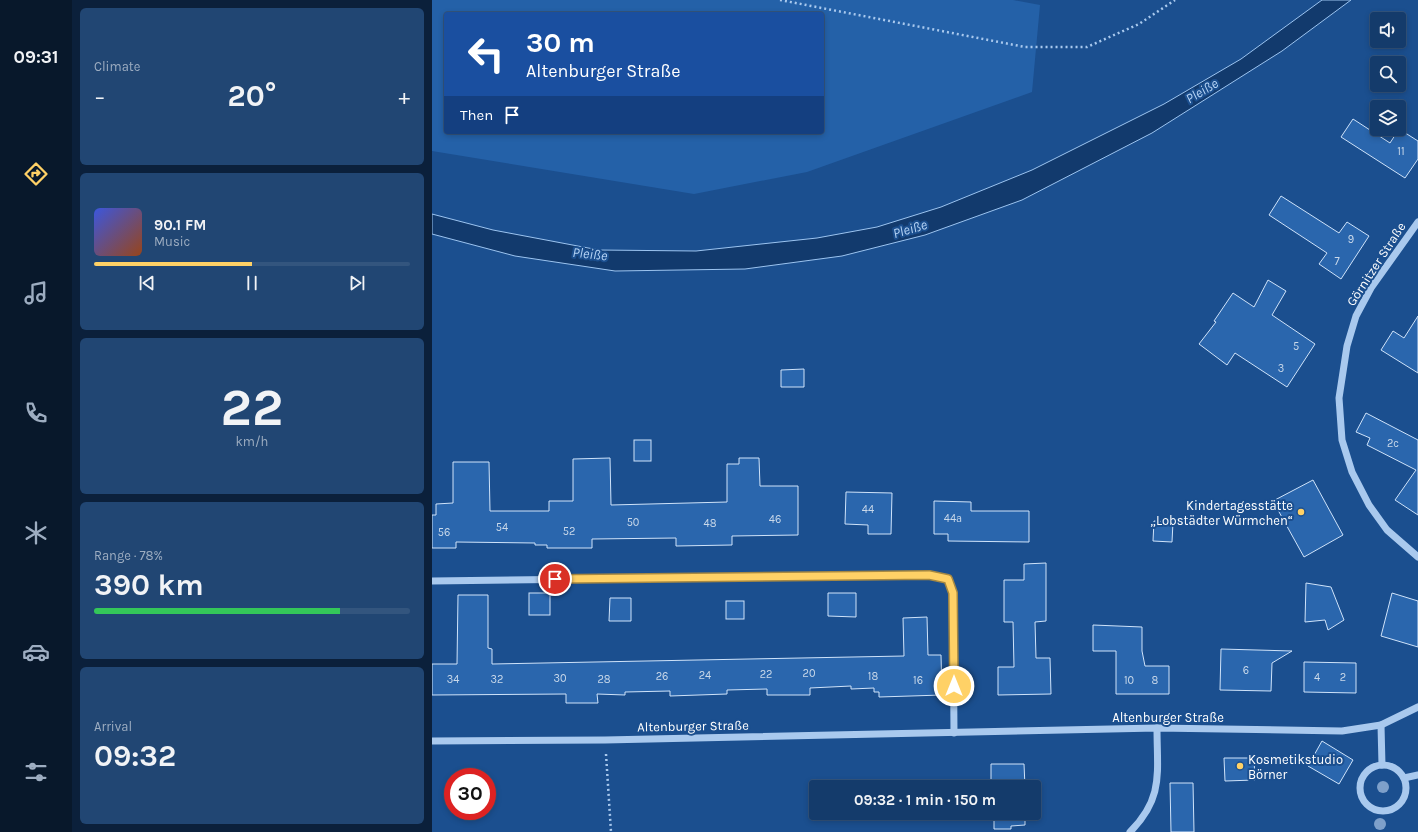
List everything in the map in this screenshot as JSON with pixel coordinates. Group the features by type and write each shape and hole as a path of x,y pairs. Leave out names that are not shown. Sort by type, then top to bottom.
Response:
{"street":[{"name":"Görnitzer Straße","path":"1418,222 1371,288 1356,316 1347,346 1339,398 1342,440 1352,472 1369,505 1387,530 1418,556"},
{"path":"432,581 929,575 948,579 953,593 954,733"},
{"name":"Altenburger Straße","path":"432,741 605,740 1157,728 1342,731 1381,724 1418,707"},
{"path":"1381,724 1382,765"},
{"path":"1130,832 1140,822 1151,806 1156,792 1157,728"},
{"path":"1382,765 1390,766 1399,771 1404,778 1407,790 1404,800 1399,806 1391,811 1383,812 1369,807 1361,797 1360,789 1361,781 1368,770 1382,765"},
{"path":"1404,778 1418,775"}],"path":[{"path":"780,0 1025,48 1087,46 1139,24 1175,0"},
{"path":"605,740 611,832"}],"shaded area":[{"path":"432,0 1013,0 1040,5 1032,92 807,172 694,194 432,151"}],"water":[{"name":"Pleiße","path":"1322,0 1351,0 1282,51 1152,133 1022,200 925,235 842,256 745,269 615,271 515,256 432,234 432,214 493,230 599,250 696,251 817,238 877,227 941,207 1032,170 1164,104 1241,59"}],"building":[{"path":"1353,119 1370,130 1370,136 1379,136 1390,143 1394,136 1406,136 1406,133 1418,141 1418,159 1405,178 1341,137"},
{"path":"1281,196 1339,233 1347,222 1369,236 1341,279 1319,264 1327,253 1269,215"},
{"path":"1268,280 1286,291 1272,315 1315,344 1287,387 1235,353 1227,365 1199,344 1216,322 1214,321 1233,293 1254,307"},
{"path":"1418,316 1418,373 1381,350 1393,331 1404,338"},
{"path":"804,369 804,387 781,387 781,370"},
{"path":"1366,413 1418,440 1418,515 1395,500 1416,470 1367,445 1370,438 1356,432"},
{"path":"634,440 651,440 651,461 634,461"},
{"path":"610,458 611,505 727,502 727,464 739,464 739,458 759,458 760,486 798,486 798,535 732,536 732,545 676,546 676,538 592,539 592,548 547,548 547,545 535,545 535,543 456,542 456,548 432,548 432,515 436,515 436,504 453,503 453,462 489,462 490,511 549,511 549,501 573,501 573,459"},
{"path":"1313,480 1343,535 1304,557 1273,501"},
{"path":"846,492 892,493 891,534 868,534 868,525 845,524"},
{"path":"934,501 971,502 971,511 1029,511 1029,542 948,541 948,534 934,534"},
{"path":"1154,521 1173,522 1172,542 1153,541"},
{"path":"1046,563 1046,621 1035,622 1036,658 1050,658 1051,694 998,695 998,667 1014,667 1013,622 1004,622 1004,580 1024,580 1024,564"},
{"path":"1306,583 1331,587 1344,620 1328,630 1325,620 1305,622"},
{"path":"529,593 550,593 550,615 529,615"},
{"path":"828,593 856,593 856,617 828,616"},
{"path":"1392,593 1418,601 1418,647 1381,636"},
{"path":"458,595 488,595 488,648 492,649 492,664 904,656 903,618 927,617 928,655 941,655 942,695 879,697 879,692 874,692 874,688 851,689 851,686 810,688 810,695 767,695 767,689 727,690 727,694 670,696 670,691 625,692 625,695 597,694 598,703 566,703 566,694 432,695 432,664 457,664"},
{"path":"610,598 631,598 631,621 609,621"},
{"path":"726,601 744,601 744,619 726,619"},
{"path":"1093,625 1142,627 1142,651 1145,666 1169,666 1169,694 1116,694 1116,651 1093,651"},
{"path":"1221,649 1292,651 1272,663 1271,691 1220,690"},
{"path":"1304,662 1356,663 1356,693 1304,692"},
{"path":"1322,741 1353,760 1339,784 1308,766"},
{"path":"1224,758 1254,758 1255,780 1225,781"},
{"path":"991,764 1024,764 1025,780 991,780"},
{"path":"1170,783 1193,783 1194,832 1171,832"},
{"path":"994,820 1025,820 1025,825 1011,826 1011,829 994,829"}],"place":[{"name":"Kindertagesstätte „Lobstädter Würmchen“","path":"1301,512"},
{"name":"Kosmetikstudio Börner","path":"1240,766"}],"route":[{"path":"555,579 929,575 948,579 953,593 954,686"}]}
